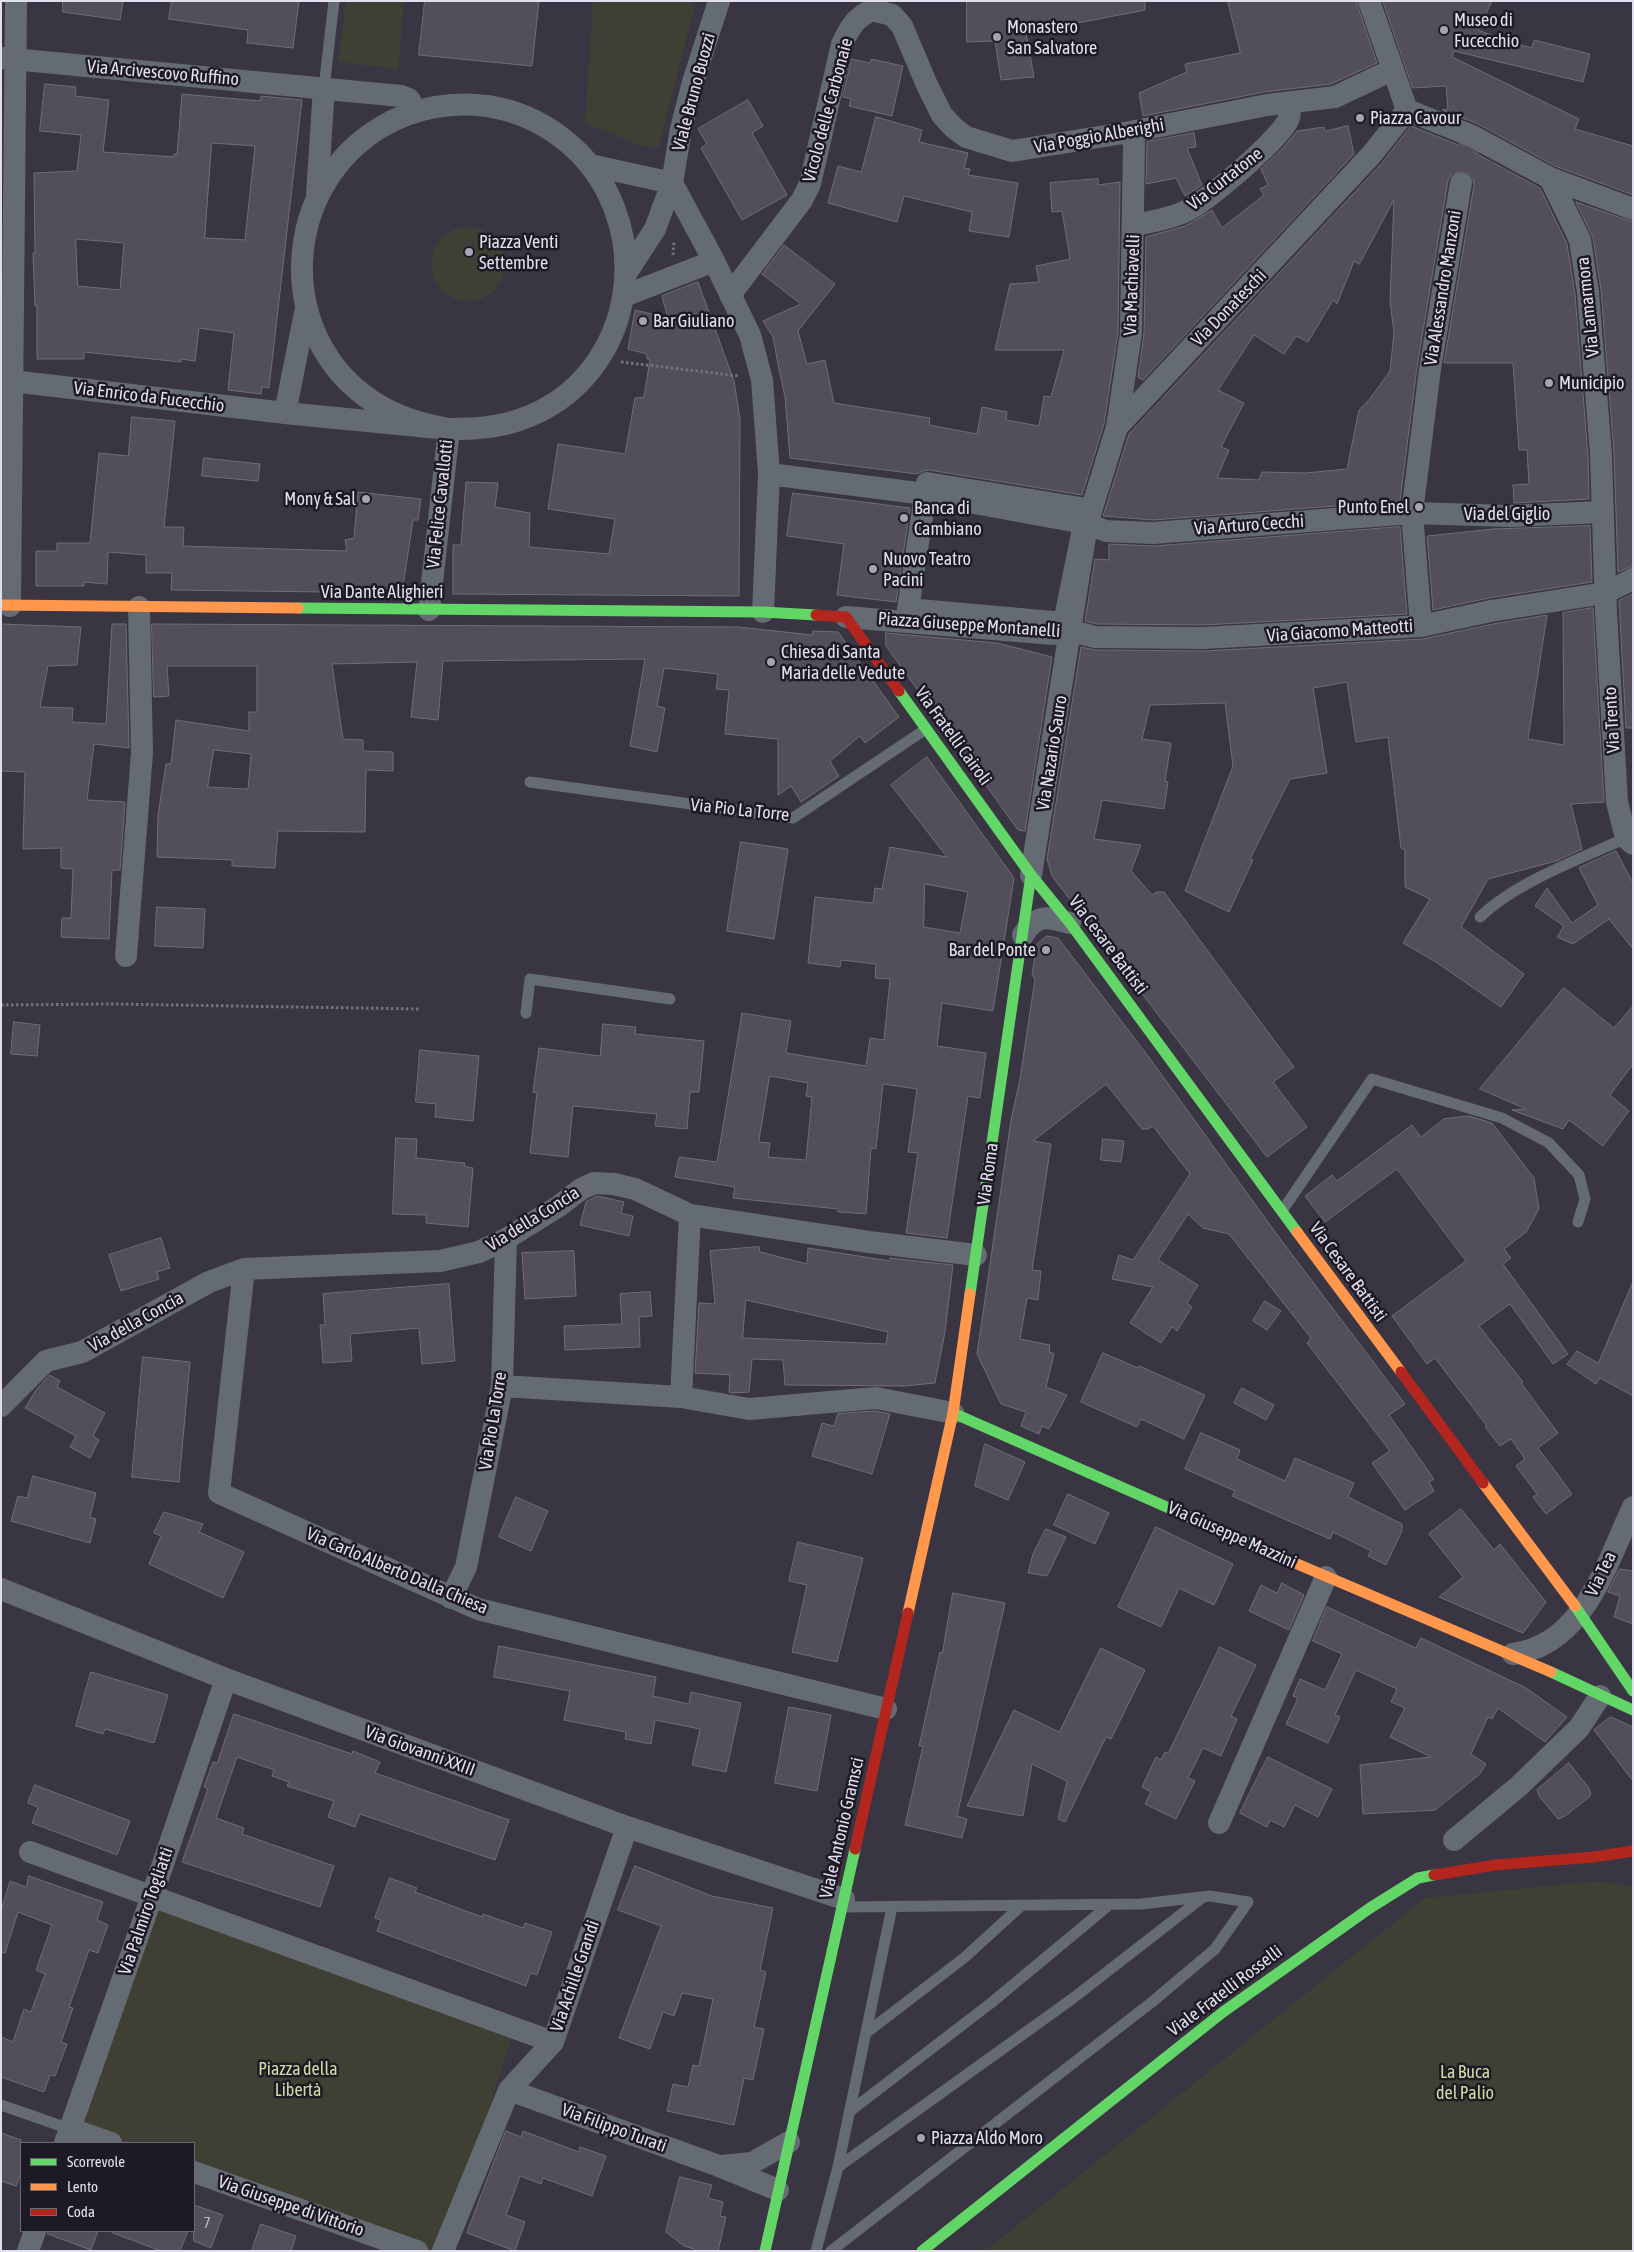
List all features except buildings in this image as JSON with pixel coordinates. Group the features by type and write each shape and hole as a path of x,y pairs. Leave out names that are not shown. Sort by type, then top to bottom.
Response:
{"street":[{"path":"6,605 8,59 16,1"},
{"name":"Viale Bruno Buozzi","path":"672,183 681,129 688,101 719,1"},
{"path":"1369,1 1407,110 1550,178 1633,209"},
{"name":"Via Poggio Alberighi","path":"873,6 892,15 902,26 942,116 966,137 1012,151 1289,103 1335,97 1392,70"},
{"name":"Vicolo delle Carbonaie","path":"730,295 802,200 810,184 842,44 852,23 873,6"},
{"name":"Via Arcivescovo Ruffino","path":"8,59 324,88"},
{"path":"316,200 324,88 401,96 409,99 416,112"},
{"name":"Via Curtatone","path":"1134,226 1186,211 1226,182 1272,143 1281,132 1289,118 1289,103"},
{"path":"306,308 285,413 449,429 482,428 522,419 564,395 583,379 598,360 616,325 624,296 626,272 625,244 618,215 606,189 590,165 574,147 534,120 511,112 488,106 464,104 440,106 416,112 379,128 353,148 336,166 316,200 305,232 302,277 306,308 328,355 355,387 371,400 395,414 428,425 449,429"},
{"name":"Via Donateschi","path":"1085,524 1117,428 1372,154 1407,110"},
{"name":"Via Machiavelli","path":"1117,428 1131,333 1134,142"},
{"path":"590,165 672,183 714,261 750,335 762,379 769,474 763,612"},
{"name":"Via Lamarmora","path":"1550,178 1580,240 1586,275 1602,456 1605,592"},
{"path":"626,272 655,229 672,183"},
{"name":"Via Alessandro Manzoni","path":"1421,626 1412,513 1427,394 1460,183"},
{"path":"624,296 714,261"},
{"name":"Via Enrico da Fucecchio","path":"7,376 285,413"},
{"name":"Via Felice Cavallotti","path":"429,610 449,429"},
{"path":"769,474 925,494 1085,524"},
{"name":"Piazza Giuseppe Montanelli","path":"925,494 908,609 1064,623 1085,524"},
{"name":"Via del Giglio","path":"1412,513 1510,516 1602,512"},
{"name":"Via Arturo Cecchi","path":"1085,524 1106,531 1153,533 1412,513"},
{"name":"Piazza Giuseppe Montanelli","path":"846,617 1054,634 1072,631 1085,524"},
{"name":"Via Giacomo Matteotti","path":"1072,631 1095,637 1203,638 1421,626 1491,610 1605,592 1633,580"},
{"name":"Via Trento","path":"1605,592 1617,802 1629,841"},
{"name":"Via Dante Alighieri","path":"6,605 763,612 846,617"},
{"path":"126,956 142,753 139,607"},
{"name":"Via Fratelli Cairoli","path":"846,617 1032,875"},
{"name":"Via Nazario Sauro","path":"1032,875 1072,631"},
{"name":"Via Cesare Battisti","path":"1032,875 1070,923 1580,1613 1633,1691"},
{"name":"Via Roma","path":"953,1413 1032,875"},
{"path":"1023,935 1030,924 1047,917 1070,923"},
{"name":"Via della Concia","path":"1,1406 46,1361 82,1352 209,1282 244,1269 440,1261 479,1252 506,1239 559,1206 581,1189 594,1183 614,1184 635,1189 690,1215 869,1242 976,1255"},
{"path":"681,1397 690,1215"},
{"name":"Via Pio La Torre","path":"451,1598 466,1567 502,1386 506,1239"},
{"name":"Via Carlo Alberto Dalla Chiesa","path":"244,1269 218,1493 478,1609 886,1709"},
{"path":"502,1386 681,1397 749,1409 876,1398 953,1413"},
{"name":"Via Giuseppe Mazzini","path":"953,1413 1326,1577 1513,1654 1633,1710"},
{"name":"Viale Antonio Gramsci","path":"765,2251 953,1413"},
{"name":"Via Tea","path":"1580,1613 1593,1592 1633,1506"},
{"path":"1219,1823 1326,1577"},
{"name":"Via Giovanni XXIII","path":"1,1589 226,1679 628,1827 843,1903"},
{"path":"1513,1654 1526,1653 1550,1641 1564,1631 1580,1613"},
{"name":"Via Palmiro Togliatti","path":"68,2136 226,1679"},
{"path":"1454,1840 1519,1786 1579,1728 1600,1696"},
{"name":"Via Achille Grandi","path":"443,2251 509,2090 552,2042 628,1827"},
{"name":"Viale Fratelli Rosselli","path":"922,2251 1223,2012 1370,1908 1418,1878 1495,1865 1593,1857 1633,1851"},
{"path":"30,1852 552,2042"},
{"name":"Viale Fratelli Rosselli","path":"1593,1857 1625,1864"},
{"name":"Via Filippo Turati","path":"509,2090 719,2166 778,2190"},
{"path":"68,2136 105,2142"},
{"name":"Via Filippo Turati","path":"719,2166 752,2163 789,2142"},
{"name":"Via Giuseppe di Vittorio","path":"195,2172 417,2251"},
{"path":"28,2251 35,2232"}],"lane":[{"path":"324,88 334,1"},
{"name":"Via Pio La Torre","path":"530,782 793,818 926,729"},
{"path":"1480,917 1495,903 1543,877 1629,841"},
{"path":"526,1013 530,979 670,999"},
{"path":"1282,1210 1372,1079 1502,1118 1549,1142 1579,1175 1585,1199 1578,1222"},
{"path":"831,2251 1152,2002 1215,1948 1248,1902 1210,1896 1141,1904 1109,1905 892,1907 843,1903"},
{"path":"838,2167 1072,1999 1204,1897"},
{"path":"849,2112 991,2003 1109,1905"},
{"path":"866,2033 964,1958 1021,1906"},
{"path":"816,2251 838,2167 892,1907"},
{"path":"1,2105 68,2136"}],"path":[{"path":"673,264 675,237"},
{"path":"598,360 762,379"},
{"path":"1,1005 111,1004 420,1009"}],"green space":[{"path":"346,1 404,1 398,69 338,62"},
{"path":"593,1 696,1 659,147 645,147 585,123"},
{"path":"461,227 475,227 489,233 499,243 505,257 505,271 499,285 489,295 475,301 461,301 447,295 437,285 431,271 431,257 437,243 447,233"},
{"name":"La Buca del Palio","path":"1598,1881 1633,1887 1633,2251 985,2251 1425,1898"},
{"name":"Piazza della Libertà","path":"152,1896 515,2028 443,2251 417,2251 195,2173 195,2142 107,2142 70,2129"}],"tunnel":[{"path":"1461,183 1470,144"}],"traffic: fast":[{"path":"298,608 763,612 816,615"},
{"path":"899,691 1031,875 1070,923 1297,1232"},
{"path":"970,1294 1031,875"},
{"path":"953,1413 1262,1549"},
{"path":"1575,1606 1633,1691"},
{"path":"1551,1672 1633,1710"},
{"path":"765,2251 855,1849"},
{"path":"922,2251 1223,2012 1370,1908 1418,1878 1434,1875"}],"traffic: slow":[{"path":"1,605 298,608"},
{"path":"1297,1232 1401,1372"},
{"path":"908,1613 953,1413 970,1294"},
{"path":"1483,1483 1575,1606"},
{"path":"1262,1549 1551,1672"}],"traffic: jam":[{"path":"816,615 846,617 899,691"},
{"path":"1401,1372 1483,1483"},
{"path":"855,1849 908,1613"},
{"path":"1434,1875 1495,1865 1593,1857 1633,1851"}],"place":[{"name":"Museo di Fucecchio","path":"1444,30"},
{"name":"Monastero San Salvatore","path":"997,37"},
{"name":"Piazza Cavour","path":"1360,118"},
{"name":"Piazza Venti Settembre","path":"469,252"},
{"name":"Bar Giuliano","path":"643,321"},
{"name":"Municipio","path":"1549,383"},
{"name":"Mony & Sal","path":"366,499"},
{"name":"Punto Enel","path":"1419,507"},
{"name":"Banca di Cambiano","path":"904,518"},
{"name":"Nuovo Teatro Pacini","path":"873,569"},
{"name":"Chiesa di Santa Maria delle Vedute","path":"771,662"},
{"name":"Bar del Ponte","path":"1046,950"},
{"name":"Piazza Aldo Moro","path":"921,2138"}]}
